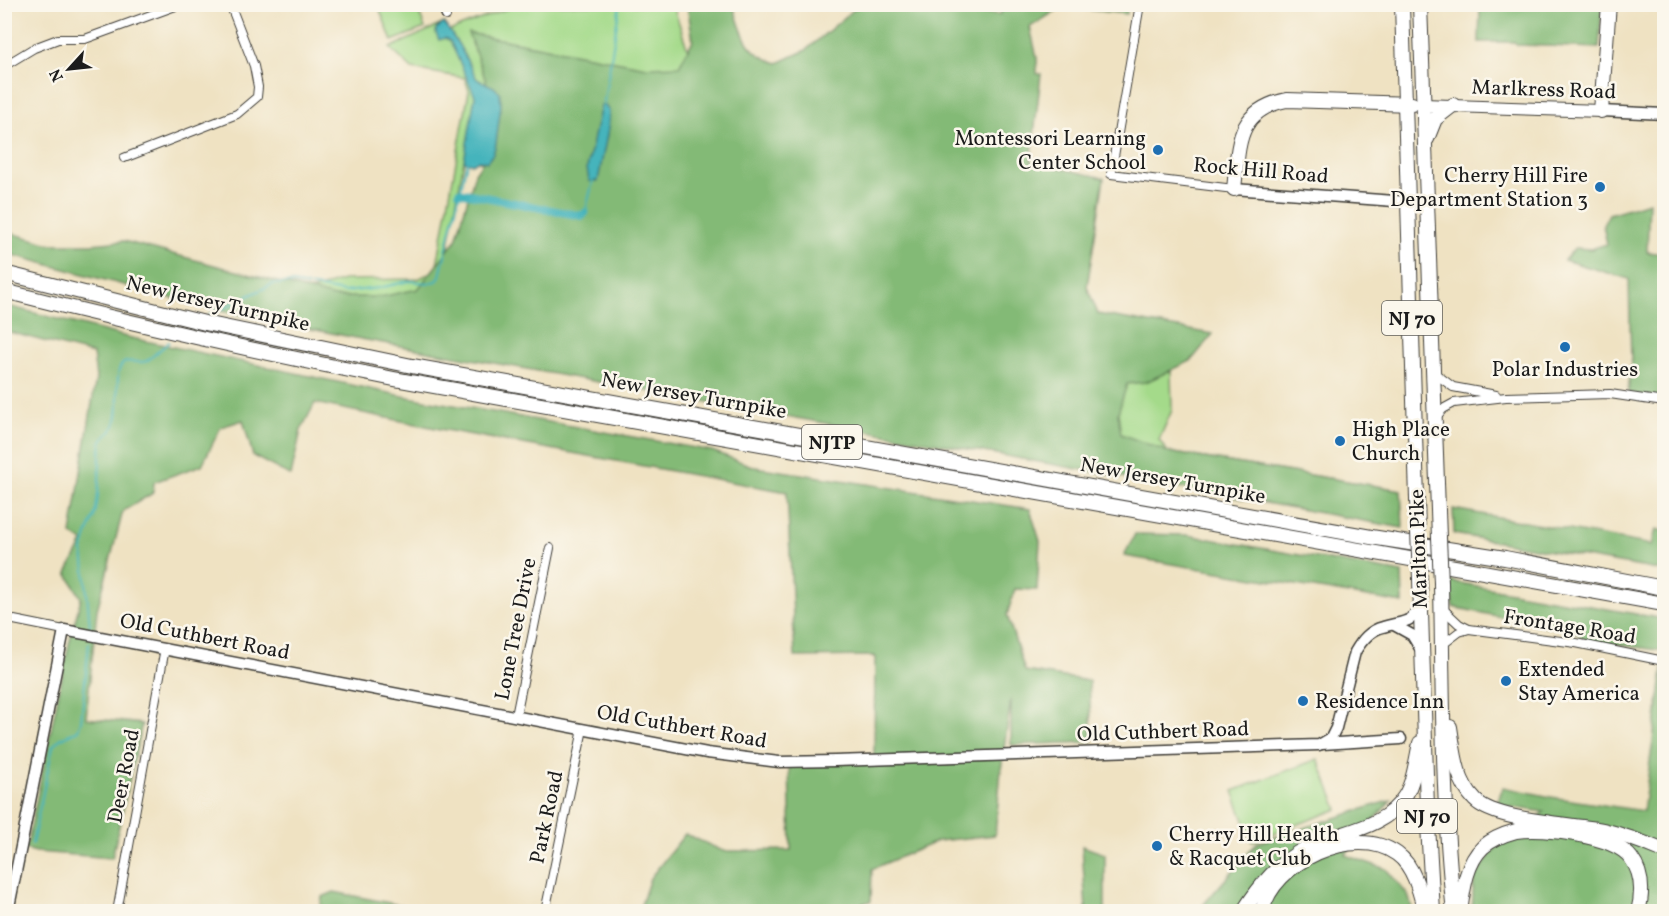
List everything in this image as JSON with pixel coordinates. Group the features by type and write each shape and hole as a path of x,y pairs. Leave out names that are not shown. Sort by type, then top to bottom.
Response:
{"highway":[{"name":"Marlton Pike","path":"1402,4 1427,808 1433,912"},
{"name":"Marlton Pike","path":"1420,4 1449,869 1454,912"},
{"path":"1601,111 1609,4"},
{"path":"1234,189 1240,136 1252,116 1273,103 1287,100 1423,105"},
{"path":"1425,150 1434,119 1453,105"},
{"name":"New Jersey Turnpike","path":"4,273 205,323 412,366 1665,588"},
{"name":"New Jersey Turnpike","path":"4,291 175,334 394,380 1665,604"},
{"path":"1443,686 1460,776 1467,790 1481,806 1502,815 1614,833 1665,851"},
{"path":"1243,912 1263,882 1284,862 1316,844 1369,826 1398,805 1410,785 1424,720"},
{"path":"1460,912 1467,876 1476,856 1484,847 1503,835 1535,830 1603,841 1623,851 1630,857 1641,883 1642,895 1638,912"},
{"path":"1262,912 1275,884 1287,872 1304,860 1325,850 1360,842 1374,843 1399,855 1414,879 1425,912"}],"main road":[{"name":"Marlkress Road","path":"1423,105 1601,111"}],"street":[{"path":"4,66 34,48 58,39 84,39 181,4"},
{"path":"124,158 237,114 249,105 258,87 254,66 230,4"},
{"path":"441,4 446,16"},
{"name":"Rock Hill Road","path":"1140,4 1111,174 1234,189 1408,202"},
{"name":"Marlkress Road","path":"1601,111 1665,114"},
{"path":"1433,372 1453,387 1506,397"},
{"path":"1435,418 1443,409 1454,403 1506,397 1610,394 1665,402"},
{"name":"Lone Tree Drive","path":"516,716 550,548"},
{"path":"1319,745 1330,738 1336,728 1355,652 1361,642 1383,627 1404,623 1412,617 1421,600"},
{"name":"Frontage Road","path":"1441,607 1459,624 1469,629 1576,644 1665,661"},
{"name":"Old Cuthbert Road","path":"4,618 707,753 779,762 1319,745 1401,739"},
{"path":"1394,625 1412,634 1419,644 1422,656"},
{"path":"1442,645 1459,632 1469,629"},
{"path":"8,912 64,630"},
{"name":"Deer Road","path":"117,912 165,648"},
{"name":"Park Road","path":"545,912 583,729"}],"green space":[{"path":"1531,4 1602,5 1599,48 1479,42 1480,8 1505,8"},
{"path":"378,5 416,5 425,28 392,41"},
{"path":"517,5 673,5 696,75 487,162 464,160 437,312 1171,372 1172,410 1159,440 1168,452 1401,490 244,313 343,280 418,279 436,270 469,91 465,78 412,69 390,48 444,23 449,31"},
{"path":"687,5 733,5 746,41 751,48 767,59 778,63 806,50 858,6 1001,14 1001,5 1128,5 1127,14 1062,7 1030,27 1037,58 1037,74 1041,74 1031,162 1104,178 1087,287 1098,314 1213,334 1191,361 1146,382 1127,384 1118,413 1121,434 1168,452 1401,490 1403,528 361,339 216,310 5,253 4,231 50,244 124,241 334,297 380,297 418,289 456,240 475,173 492,149 494,116 486,81 468,33 647,67 679,66 693,40"},
{"path":"1649,202 1647,252 1664,254 1664,399 1628,393 1631,363 1629,279 1564,260 1575,248 1591,249 1607,244 1603,225 1609,214"},
{"path":"4,305 127,337 403,396 712,451 755,467 1030,509 1040,541 1037,590 1015,589 1007,615 1025,671 1089,681 1092,742 1011,745 1011,699 995,835 938,841 872,869 871,901 834,912 639,911 650,878 685,834 723,851 791,850 789,763 874,759 875,656 795,657 787,492 445,430 315,403 301,430 291,476 253,456 243,420 221,427 202,465 154,482 153,493 123,511 97,610 86,718 142,724 112,858 36,852 25,849 81,598 67,573 83,542 71,534 96,378 93,354 5,331"},
{"path":"1453,509 1652,545 1656,529 1664,531 1664,571 1454,534"},
{"path":"1135,534 1187,535 1402,573 1403,603 1124,556"},
{"path":"1449,581 1664,619 1664,651 1585,640 1575,632 1453,607"},
{"path":"1664,662 1664,911 1472,912 1474,878 1495,848 1544,812 1496,805 1503,787 1643,811"},
{"path":"1318,759 1338,809 1252,842 1233,791"},
{"path":"1391,800 1345,855 1386,869 1408,895 1413,911 1197,912 1257,843"},
{"path":"1082,846 1105,854 1105,911 1086,911"},
{"path":"334,892 430,911 320,911 322,897"}],"water":[{"path":"444,23 477,79 494,87 500,93 501,105 496,144 487,162 479,160 472,164 464,161 475,96 450,41 445,38 439,40 436,33 436,29"},
{"path":"601,105 605,105 609,111 608,130 598,181 589,181 587,168"}],"waterway":[{"path":"603,107 620,4"},
{"path":"209,315 273,284 292,283 344,292 379,288 409,281 428,283 437,281 467,162"},
{"path":"585,213 593,181"},
{"path":"459,192 582,216 585,213"},
{"path":"90,626 83,550 96,509 101,442 116,421 119,370 121,365 127,362 147,361 169,342"},
{"path":"32,844 53,746 60,739 78,730 81,721 89,643"},
{"path":"4,877 7,874"}],"place":[{"name":"Montessori Learning Center School","path":"1158,150"},
{"name":"Cherry Hill Fire Department Station 3","path":"1600,187"},
{"name":"Polar Industries","path":"1565,347"},
{"name":"High Place Church","path":"1340,441"},
{"name":"Extended Stay America","path":"1506,681"},
{"name":"Residence Inn","path":"1303,701"},
{"name":"Cherry Hill Health & Racquet Club","path":"1157,846"}]}
